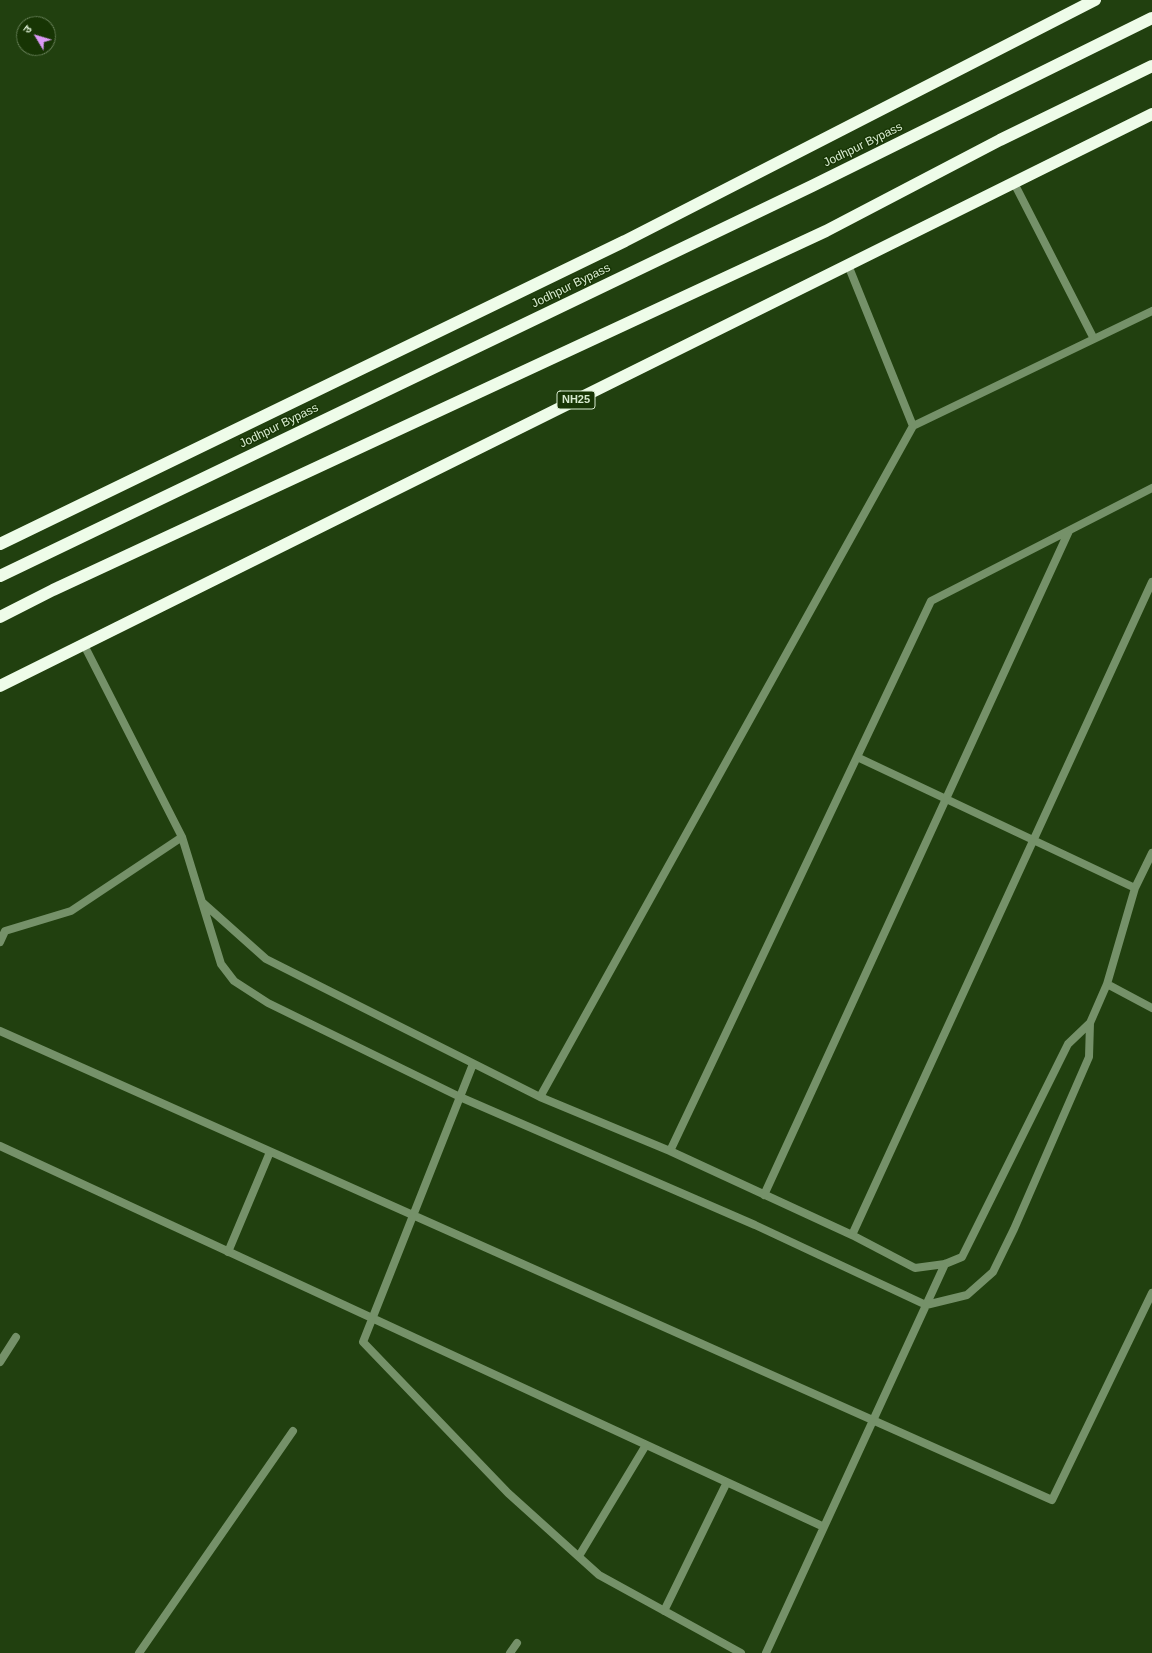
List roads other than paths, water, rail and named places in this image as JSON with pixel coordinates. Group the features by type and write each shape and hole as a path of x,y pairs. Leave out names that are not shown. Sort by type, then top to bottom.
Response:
{"highway":[{"path":"0,544 625,241 1095,0"},
{"name":"Jodhpur Bypass","path":"0,576 805,189 1152,18"},
{"path":"0,617 81,577 826,231 1000,140 1152,66"},
{"name":"NH25","path":"0,686 1152,114"}],"street":[{"path":"1014,183 1094,339"},
{"path":"848,265 913,426"},
{"path":"540,1097 913,426 1152,311"},
{"path":"670,1151 931,601 1152,488"},
{"path":"764,1196 945,798 1069,531"},
{"path":"852,1236 1152,582"},
{"path":"84,645 182,837 220,964 234,981 268,1003 460,1097 755,1225 926,1305 967,1295 993,1272 1014,1229 1089,1057 1090,1023 1107,984 1136,888 1152,853"},
{"path":"857,757 1136,888"},
{"path":"0,942 5,931 71,911 182,837"},
{"path":"202,901 266,959 540,1097 670,1151 852,1236 916,1268 945,1264 962,1257 1068,1044 1090,1023"},
{"path":"1107,984 1152,1008"},
{"path":"0,1031 1052,1500 1152,1293"},
{"path":"473,1064 364,1342 508,1493 599,1575 741,1653"},
{"path":"0,1146 824,1527"},
{"path":"228,1252 270,1152"},
{"path":"766,1653 945,1264"},
{"path":"0,1362 16,1337"},
{"path":"139,1653 293,1431"},
{"path":"579,1556 646,1445"},
{"path":"664,1611 727,1482"},
{"path":"510,1653 517,1643"}]}
